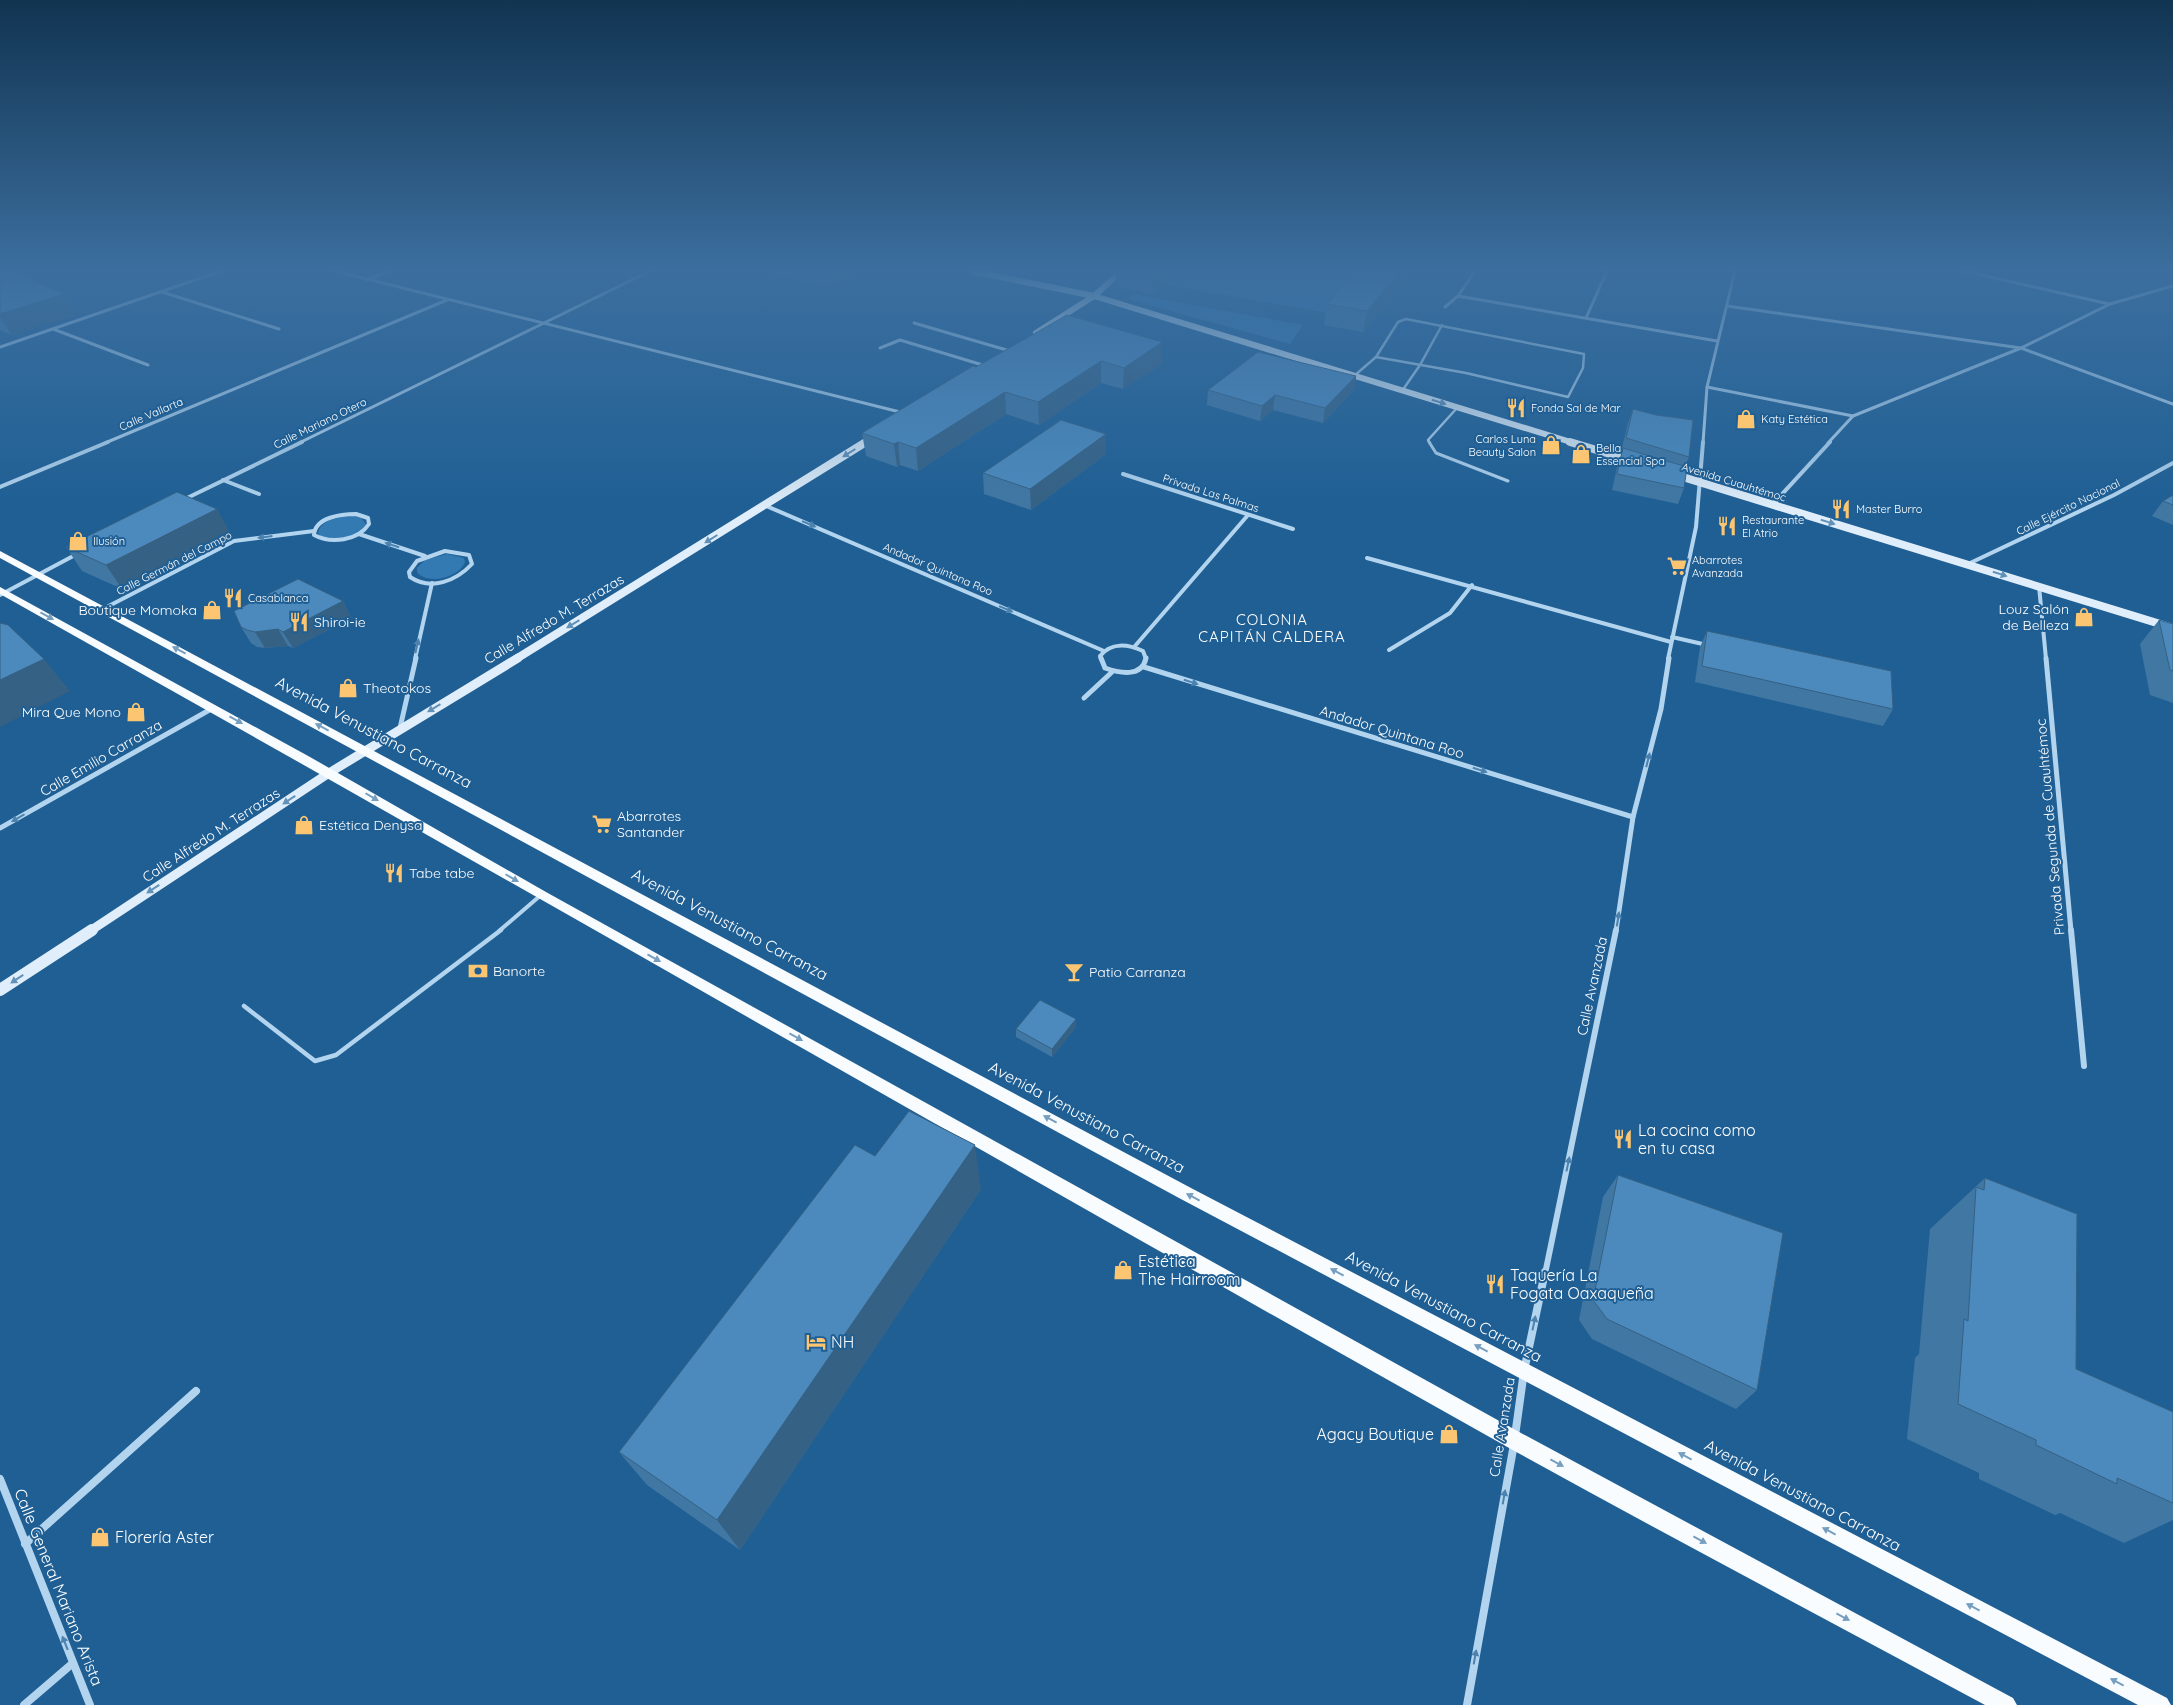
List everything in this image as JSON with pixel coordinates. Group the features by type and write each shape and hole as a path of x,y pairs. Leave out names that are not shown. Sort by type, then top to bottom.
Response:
{"main road":[{"name":"Avenida Venustiano Carranza","path":"0,554 1185,1192 2160,1705"},
{"path":"2,593 213,708 542,895 1514,1440 2006,1705"}],"street":[{"path":"110,351 148,365"},
{"name":"Calle Vallarta","path":"0,487 327,351"},
{"name":"Calle Mariano Otero","path":"179,502 486,351"},
{"path":"656,351 910,415"},
{"path":"935,351 986,366"},
{"path":"1002,356 1009,351"},
{"path":"1271,351 1643,465"},
{"name":"Calle Avanzada","path":"1467,1705 1514,1440 1524,1371 1614,944 1633,818 1661,709 1672,639 1696,527 1707,387 1715,351"},
{"path":"1772,504 1853,416 2015,351"},
{"path":"2028,351 2173,404"},
{"path":"979,371 994,361"},
{"path":"1707,387 1853,416"},
{"path":"902,420 910,415"},
{"name":"Calle Alfredo M. Terrazas","path":"0,990 365,750 653,576 878,435"},
{"name":"Calle Ejército Nacional","path":"1968,564 2114,495 2173,463"},
{"name":"Avenida Cuauhtémoc","path":"1662,470 2173,628"},
{"name":"Privada Las Palmas","path":"1123,474 1293,529"},
{"path":"223,480 258,494"},
{"name":"Andador Quintana Roo","path":"764,505 1104,651"},
{"name":"Calle Germán del Campo","path":"103,609 234,541 314,531 316,526 330,518 356,514 368,518 370,521 365,530 359,534"},
{"path":"1135,646 1248,515"},
{"path":"314,531 318,538 332,541 359,534 425,556"},
{"path":"2,593 82,551"},
{"path":"455,551 469,555 472,564 462,575 432,583 414,581 409,572 417,561 425,556 455,551"},
{"path":"1367,558 1672,639 1715,647"},
{"path":"400,728 432,583"},
{"path":"1389,650 1450,613 1472,585"},
{"name":"Privada Segunda de Cuauhtémoc","path":"2039,586 2084,1066"},
{"path":"1118,645 1135,646 1147,656 1148,662 1144,667 1130,674 1112,672 1101,662 1100,656 1104,651 1118,645"},
{"name":"Andador Quintana Roo","path":"1144,667 1633,818"},
{"path":"1084,698 1112,672"},
{"name":"Calle Emilio Carranza","path":"0,828 213,708"},
{"path":"25,1544 196,1391"},
{"name":"Calle General Mariano Arista","path":"0,1479 90,1705"},
{"path":"24,1705 73,1663"}],"lane":[{"path":"1354,376 1376,357 1380,351"},
{"path":"1402,391 1428,351"},
{"path":"1376,357 1568,397 1583,368 1584,354 1567,351"},
{"path":"1457,408 1428,440 1436,453 1508,481"},
{"path":"244,1006 314,1061 336,1054 478,949 542,895"}],"shaded area":[{"path":"356,516 361,518 366,524 358,533 352,536 332,538 320,536 318,533 323,524 328,521 339,517"},
{"path":"447,554 464,558 465,562 457,572 435,579 422,576 417,572 417,568 425,560"}],"building":[{"path":"1005,351 1149,351 1124,368 1101,361 1038,402 1005,392 916,448 898,442 894,444 862,433 973,366 976,367"},
{"path":"1258,352 1356,376 1325,408 1275,395 1262,406 1208,390"},
{"path":"1633,409 1656,415 1693,420 1689,457 1626,438"},
{"path":"1061,420 1106,434 1030,489 983,473"},
{"path":"1623,448 1687,467 1684,488 1617,474"},
{"path":"177,492 217,509 106,565 66,547"},
{"path":"2173,495 2173,505 2163,501"},
{"path":"298,579 343,601 283,632 278,629 255,632 241,627 234,611"},
{"path":"2159,620 2173,624 2173,671 2170,670"},
{"path":"0,623 8,625 44,659 0,680"},
{"path":"1707,631 1891,671 1893,709 1702,666"},
{"path":"1040,1000 1076,1019 1052,1049 1016,1029"},
{"path":"909,1111 975,1145 717,1520 619,1452 855,1145 875,1156"},
{"path":"1618,1175 1783,1233 1757,1390 1607,1319 1593,1300"},
{"path":"1985,1178 2077,1214 2076,1369 2173,1412 2173,1503 2117,1478 2117,1484 2036,1445 2036,1440 1958,1404 1964,1319 1968,1321 1976,1187 1984,1190"}],"place":[{"name":"Fonda Sal de Mar","path":"1516,408"},
{"name":"Katy Estética","path":"1746,419"},
{"name":"Carlos Luna Beauty Salon","path":"1551,445"},
{"name":"Bella Essencial Spa","path":"1581,454"},
{"name":"Master Burro","path":"1841,509"},
{"name":"Restaurante El Atrio","path":"1727,526"},
{"name":"Ilusión","path":"78,541"},
{"name":"Abarrotes Avanzada","path":"1677,566"},
{"name":"Casablanca","path":"233,598"},
{"name":"Boutique Momoka","path":"212,610"},
{"name":"Louz Salón de Belleza","path":"2084,617"},
{"name":"Shiroi-ie","path":"299,622"},
{"name":"Theotokos","path":"348,688"},
{"name":"Mira Que Mono","path":"136,712"},
{"name":"Abarrotes Santander","path":"602,824"},
{"name":"Estética Denysa","path":"304,825"},
{"name":"Tabe tabe","path":"394,873"},
{"name":"Banorte","path":"478,971"},
{"name":"Patio Carranza","path":"1074,972"},
{"name":"La cocina como en tu casa","path":"1623,1139"},
{"name":"Estética The Hairroom","path":"1123,1270"},
{"name":"Taquería La Fogata Oaxaqueña","path":"1495,1284"},
{"name":"NH","path":"816,1342"},
{"name":"Agacy Boutique","path":"1449,1434"},
{"name":"Florería Aster","path":"100,1537"}],"district":[{"name":"COLONIA CAPITÁN CALDERA","path":"1272,628"}]}
